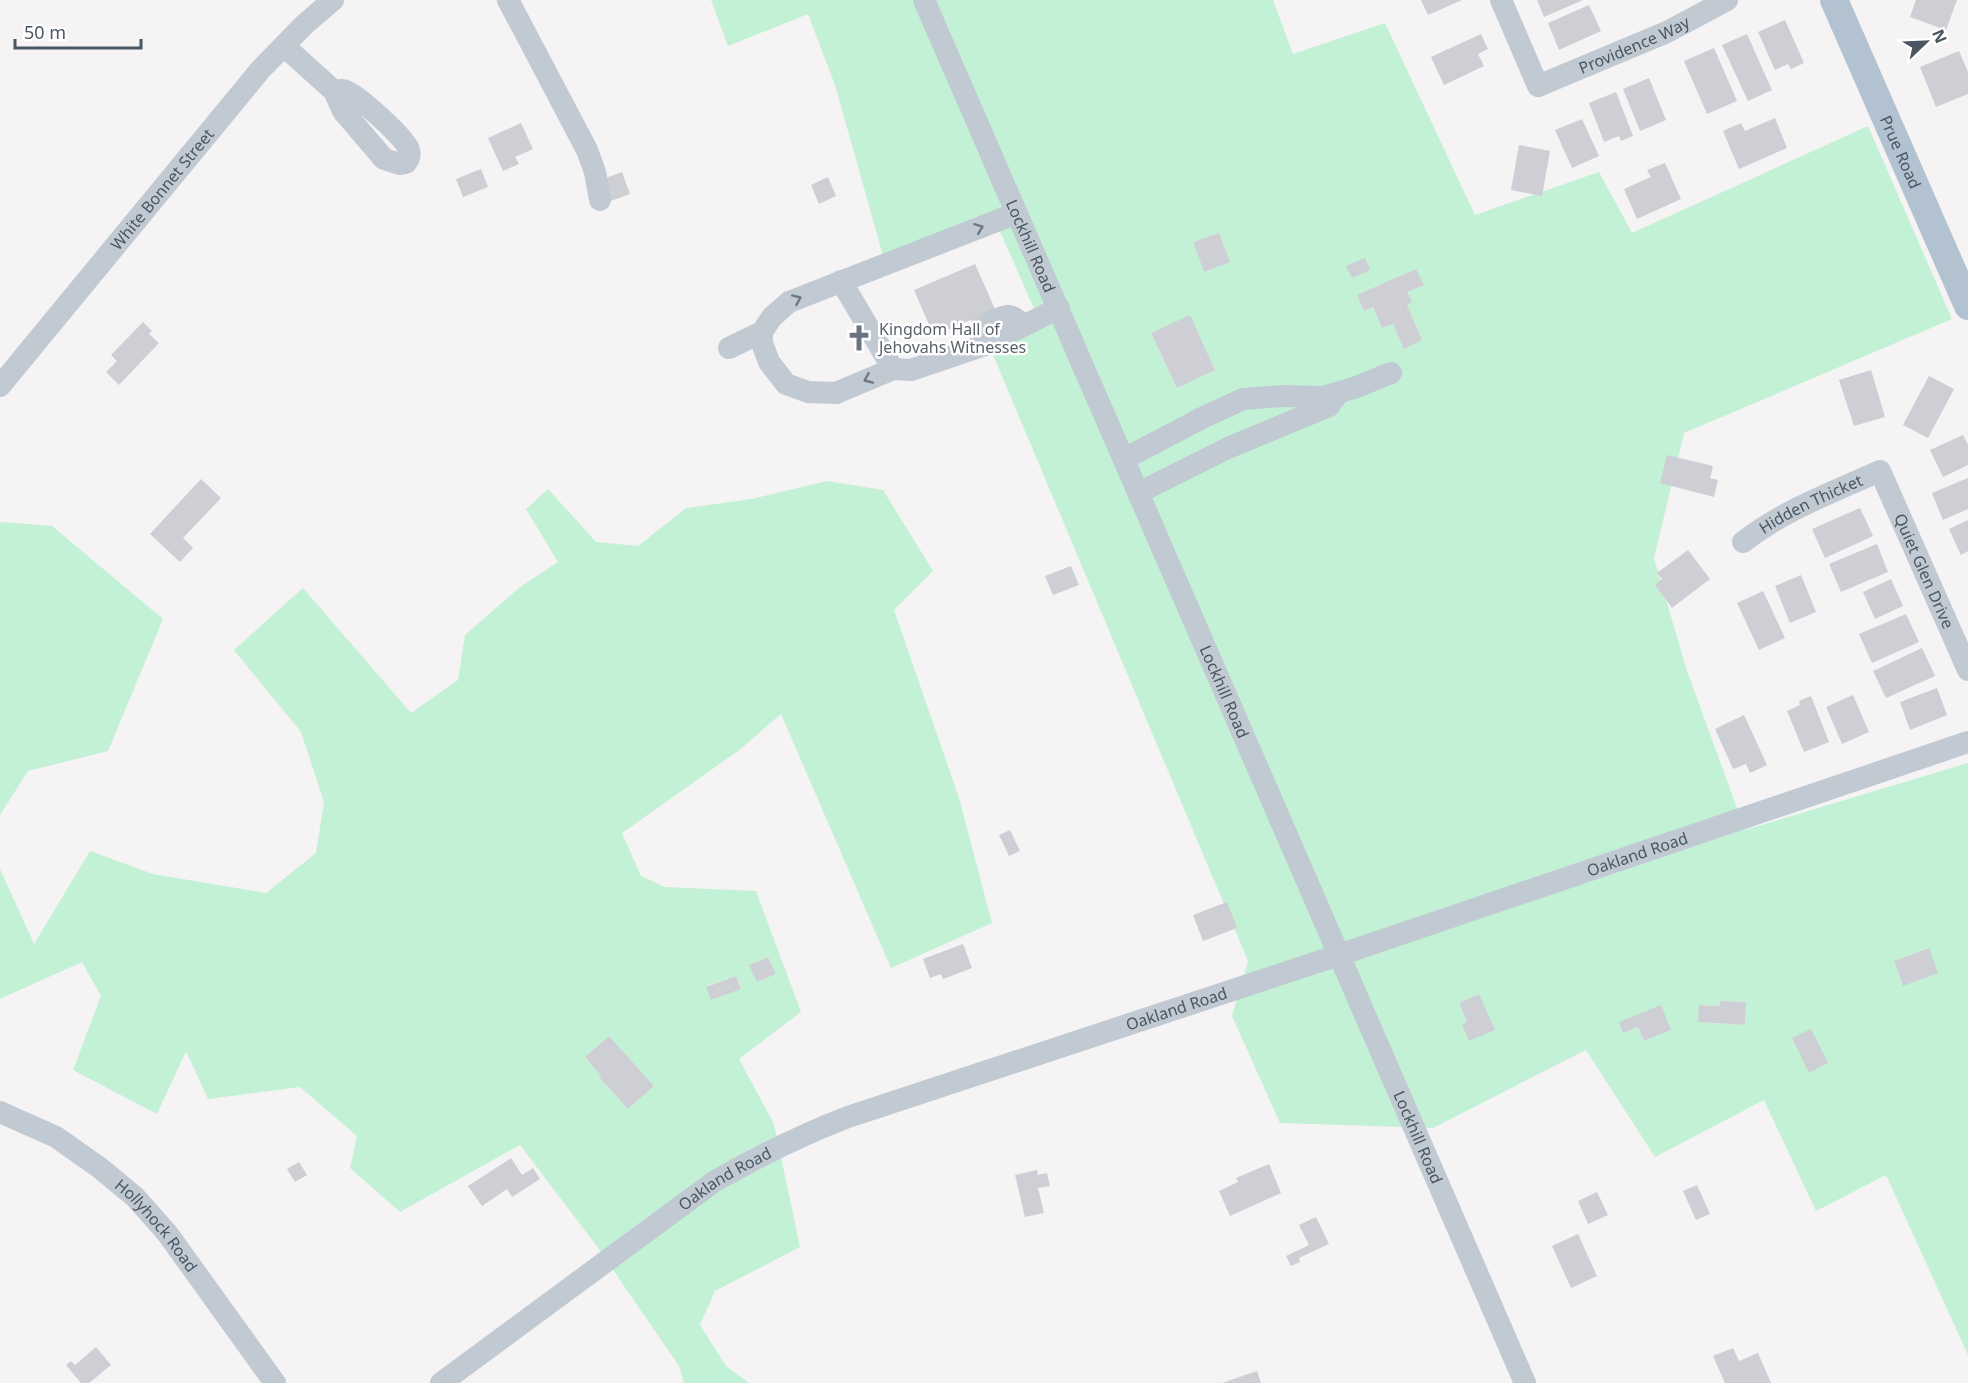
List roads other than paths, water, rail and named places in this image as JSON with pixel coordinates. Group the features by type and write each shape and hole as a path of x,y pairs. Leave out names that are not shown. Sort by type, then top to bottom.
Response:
{"main road":[{"name":"Prue Road","path":"1834,0 1968,306"}],"street":[{"name":"White Bonnet Street","path":"0,386 261,69 333,0"},
{"path":"508,0 587,150 595,172 600,200"},
{"name":"Lockhill Road","path":"924,0 1525,1383"},
{"name":"Providence Way","path":"1500,0 1538,86 1667,32 1727,0"},
{"path":"284,46 334,91"},
{"path":"729,348 762,332 772,317 789,302 1017,213"},
{"path":"842,281 893,369"},
{"path":"762,332 762,343 769,362 786,384 808,393 836,393 893,369 912,370 985,345 1059,308"},
{"path":"955,354 965,338 984,325 1006,315 1016,317 1022,325"},
{"path":"1124,459 1243,399 1283,396 1322,397 1391,373"},
{"path":"1138,493 1228,448 1329,406 1339,392"},
{"name":"Hidden Thicket","path":"1743,542 1762,526 1789,512 1880,471"},
{"name":"Quiet Glen Drive","path":"1880,471 1968,670"},
{"name":"Oakland Road","path":"441,1383 715,1182 805,1133 1968,742"},
{"name":"Hollyhock Road","path":"0,1112 56,1137 100,1168 135,1197 167,1233 275,1383"}],"tunnel":[{"path":"975,329 992,321"}],"place":[{"name":"Kingdom Hall of Jehovahs Witnesses","path":"859,338"}]}
